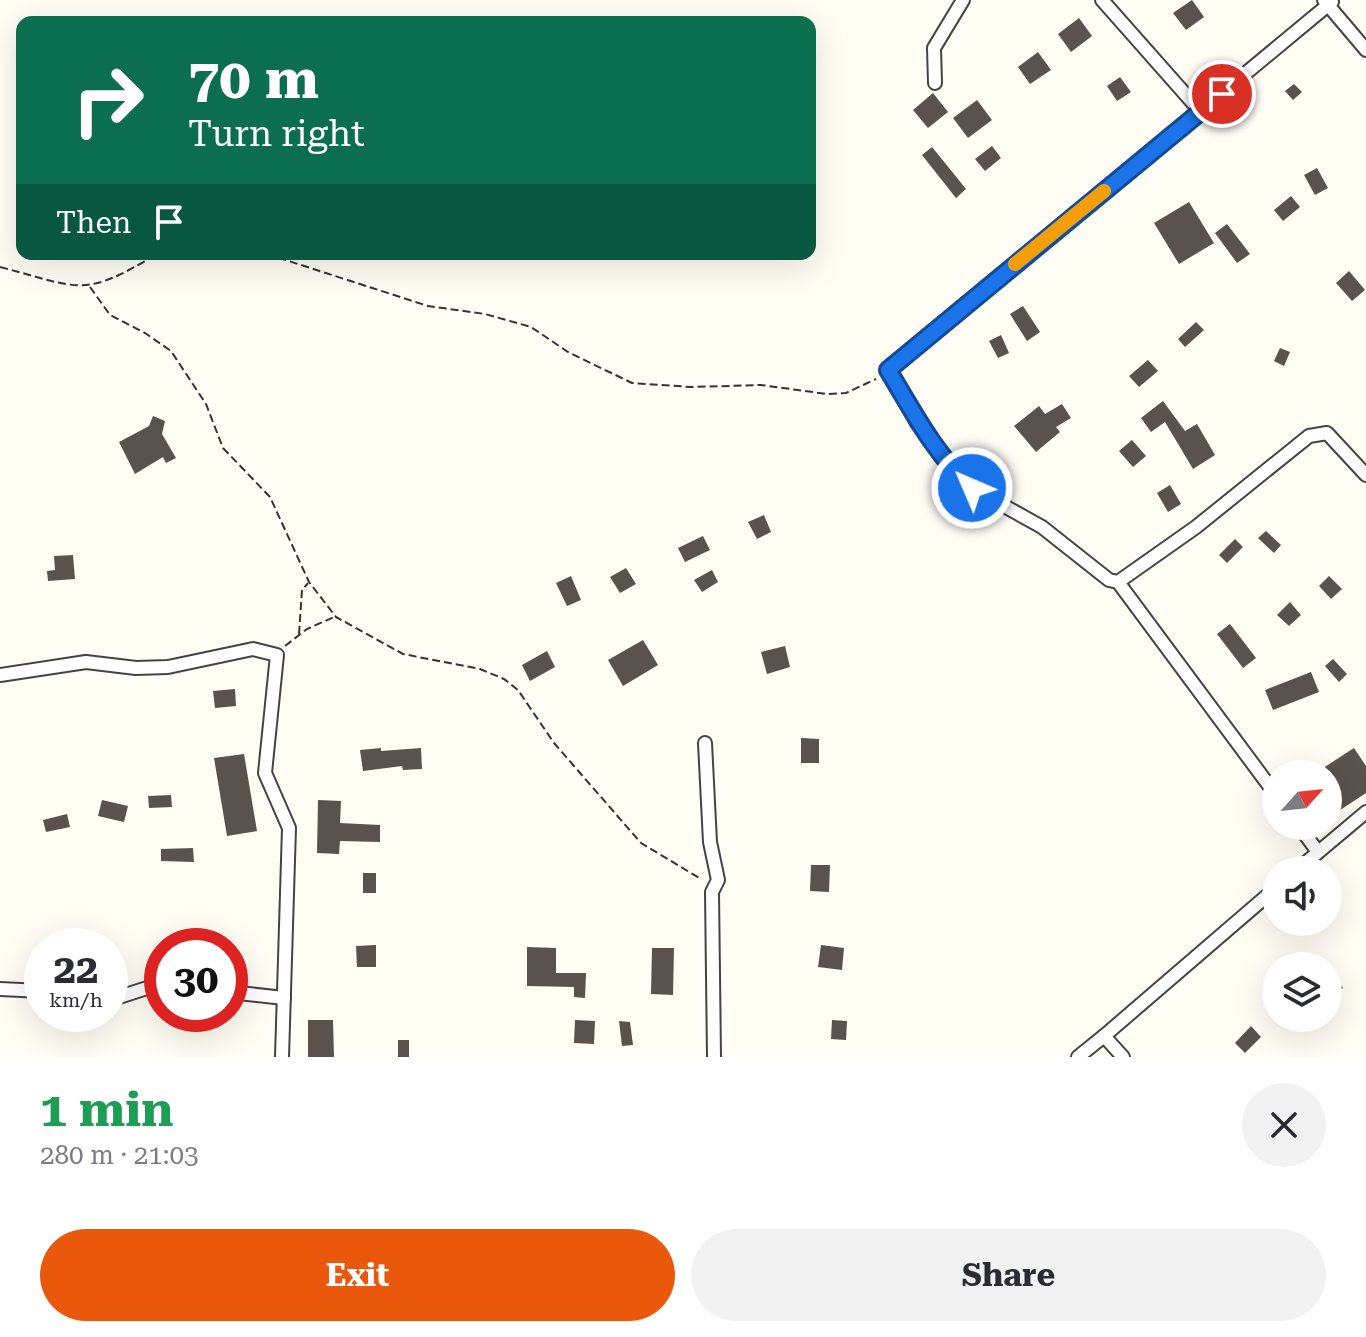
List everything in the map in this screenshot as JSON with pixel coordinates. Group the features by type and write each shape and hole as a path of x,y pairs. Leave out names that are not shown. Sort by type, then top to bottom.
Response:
{"street":[{"path":"935,83 934,48 955,8 963,0"},
{"path":"1102,0 1201,112"},
{"path":"1262,776 1118,582 1109,580 1042,527 972,488 948,466 917,423 888,370 1201,112 1329,2 1366,50"},
{"path":"1118,582 1196,527 1309,436 1327,433 1366,475"},
{"path":"0,675 86,662 136,668 168,667 253,649 277,655 265,773 289,828 282,1057"},
{"path":"705,743 710,842 718,880 712,892 714,1057"},
{"path":"1313,856 1366,812"},
{"path":"1309,840 1318,852"},
{"path":"1078,1057 1262,900"},
{"path":"0,989 24,990"},
{"path":"248,994 284,998"},
{"path":"1104,1036 1123,1057"}],"path":[{"path":"0,267 82,288 114,280 147,260"},
{"path":"286,260 428,306 485,314 531,327 568,352 632,383 691,387 761,385 837,394 866,386 888,370"},
{"path":"90,287 110,315 171,351 206,404 223,448 270,497 309,582 336,617 403,654 480,669 504,679 518,690 554,743 633,835 707,883 712,892"},
{"path":"299,635 302,590 309,582"},
{"path":"277,655 299,635 336,617"}],"building":[{"path":"1192,0 1204,17 1186,30 1173,13"},
{"path":"1079,18 1092,36 1071,52 1058,34"},
{"path":"1038,52 1051,70 1030,84 1018,67"},
{"path":"1120,77 1131,92 1117,101 1107,86"},
{"path":"1294,84 1302,92 1293,100 1285,91"},
{"path":"933,93 948,112 928,128 913,110"},
{"path":"977,100 992,120 968,138 953,118"},
{"path":"992,146 1001,158 985,171 975,159"},
{"path":"932,147 966,189 956,198 922,155"},
{"path":"1317,168 1328,188 1315,195 1304,175"},
{"path":"1291,196 1300,207 1283,221 1274,210"},
{"path":"1189,202 1214,243 1179,264 1154,223"},
{"path":"1227,224 1250,254 1237,263 1215,233"},
{"path":"1349,271 1365,290 1352,301 1336,283"},
{"path":"1023,306 1040,332 1027,341 1010,314"},
{"path":"1196,322 1204,330 1185,347 1178,339"},
{"path":"1001,335 1009,353 998,358 989,341"},
{"path":"1280,348 1290,352 1284,366 1274,361"},
{"path":"1148,360 1158,371 1139,387 1129,376"},
{"path":"1163,401 1185,431 1197,424 1215,455 1193,469 1165,422 1151,432 1141,418"},
{"path":"1062,404 1071,418 1056,427 1060,432 1036,452 1014,426 1039,406 1045,414"},
{"path":"153,416 165,421 162,434 176,458 166,463 163,457 135,474 119,442 149,426"},
{"path":"1132,440 1146,456 1133,467 1119,451"},
{"path":"1170,485 1181,504 1168,512 1157,493"},
{"path":"764,515 771,532 757,539 748,522"},
{"path":"1266,531 1281,545 1274,553 1258,538"},
{"path":"703,536 710,550 685,562 678,548"},
{"path":"1235,539 1243,547 1227,563 1219,555"},
{"path":"73,555 75,579 48,581 47,571 55,570 54,556"},
{"path":"626,568 636,584 620,593 610,577"},
{"path":"712,570 718,582 702,592 694,580"},
{"path":"571,576 581,600 567,606 556,583"},
{"path":"1329,576 1342,589 1331,599 1319,586"},
{"path":"1290,602 1301,615 1289,626 1277,615"},
{"path":"1230,624 1256,658 1243,668 1217,634"},
{"path":"643,640 658,665 623,686 608,660"},
{"path":"785,646 790,667 767,674 761,652"},
{"path":"547,651 555,667 530,681 522,665"},
{"path":"1333,659 1347,674 1339,682 1325,666"},
{"path":"1311,672 1319,692 1273,710 1265,690"},
{"path":"235,689 236,706 215,708 213,691"},
{"path":"801,738 819,739 819,763 801,763"},
{"path":"381,748 381,751 421,748 422,769 403,770 402,766 363,771 360,750"},
{"path":"1354,748 1366,766 1366,793 1342,809 1342,760 1336,760"},
{"path":"244,754 257,831 227,836 214,758"},
{"path":"171,795 172,807 149,808 148,796"},
{"path":"102,800 128,806 124,822 98,816"},
{"path":"318,800 341,801 340,823 380,825 380,842 340,841 339,854 317,853"},
{"path":"67,814 70,827 46,832 43,820"},
{"path":"193,848 194,862 161,861 161,849"},
{"path":"811,865 830,865 829,892 810,891"},
{"path":"363,873 376,873 376,893 363,893"},
{"path":"376,945 376,967 357,967 356,946"},
{"path":"821,945 844,948 842,970 818,967"},
{"path":"527,947 556,948 556,973 586,973 585,998 574,997 574,987 527,986"},
{"path":"652,948 674,948 673,995 651,994"},
{"path":"308,1020 333,1020 334,1057 308,1057"},
{"path":"575,1020 595,1021 594,1044 574,1043"},
{"path":"832,1020 847,1021 846,1040 831,1039"},
{"path":"619,1021 630,1022 633,1045 622,1046"},
{"path":"1251,1026 1261,1037 1245,1053 1235,1043"},
{"path":"398,1040 409,1040 409,1057 398,1057"}],"slow traffic":[{"path":"1015,264 1104,191"}],"route":[{"path":"972,488 948,466 917,423 888,370 1222,94"}]}
